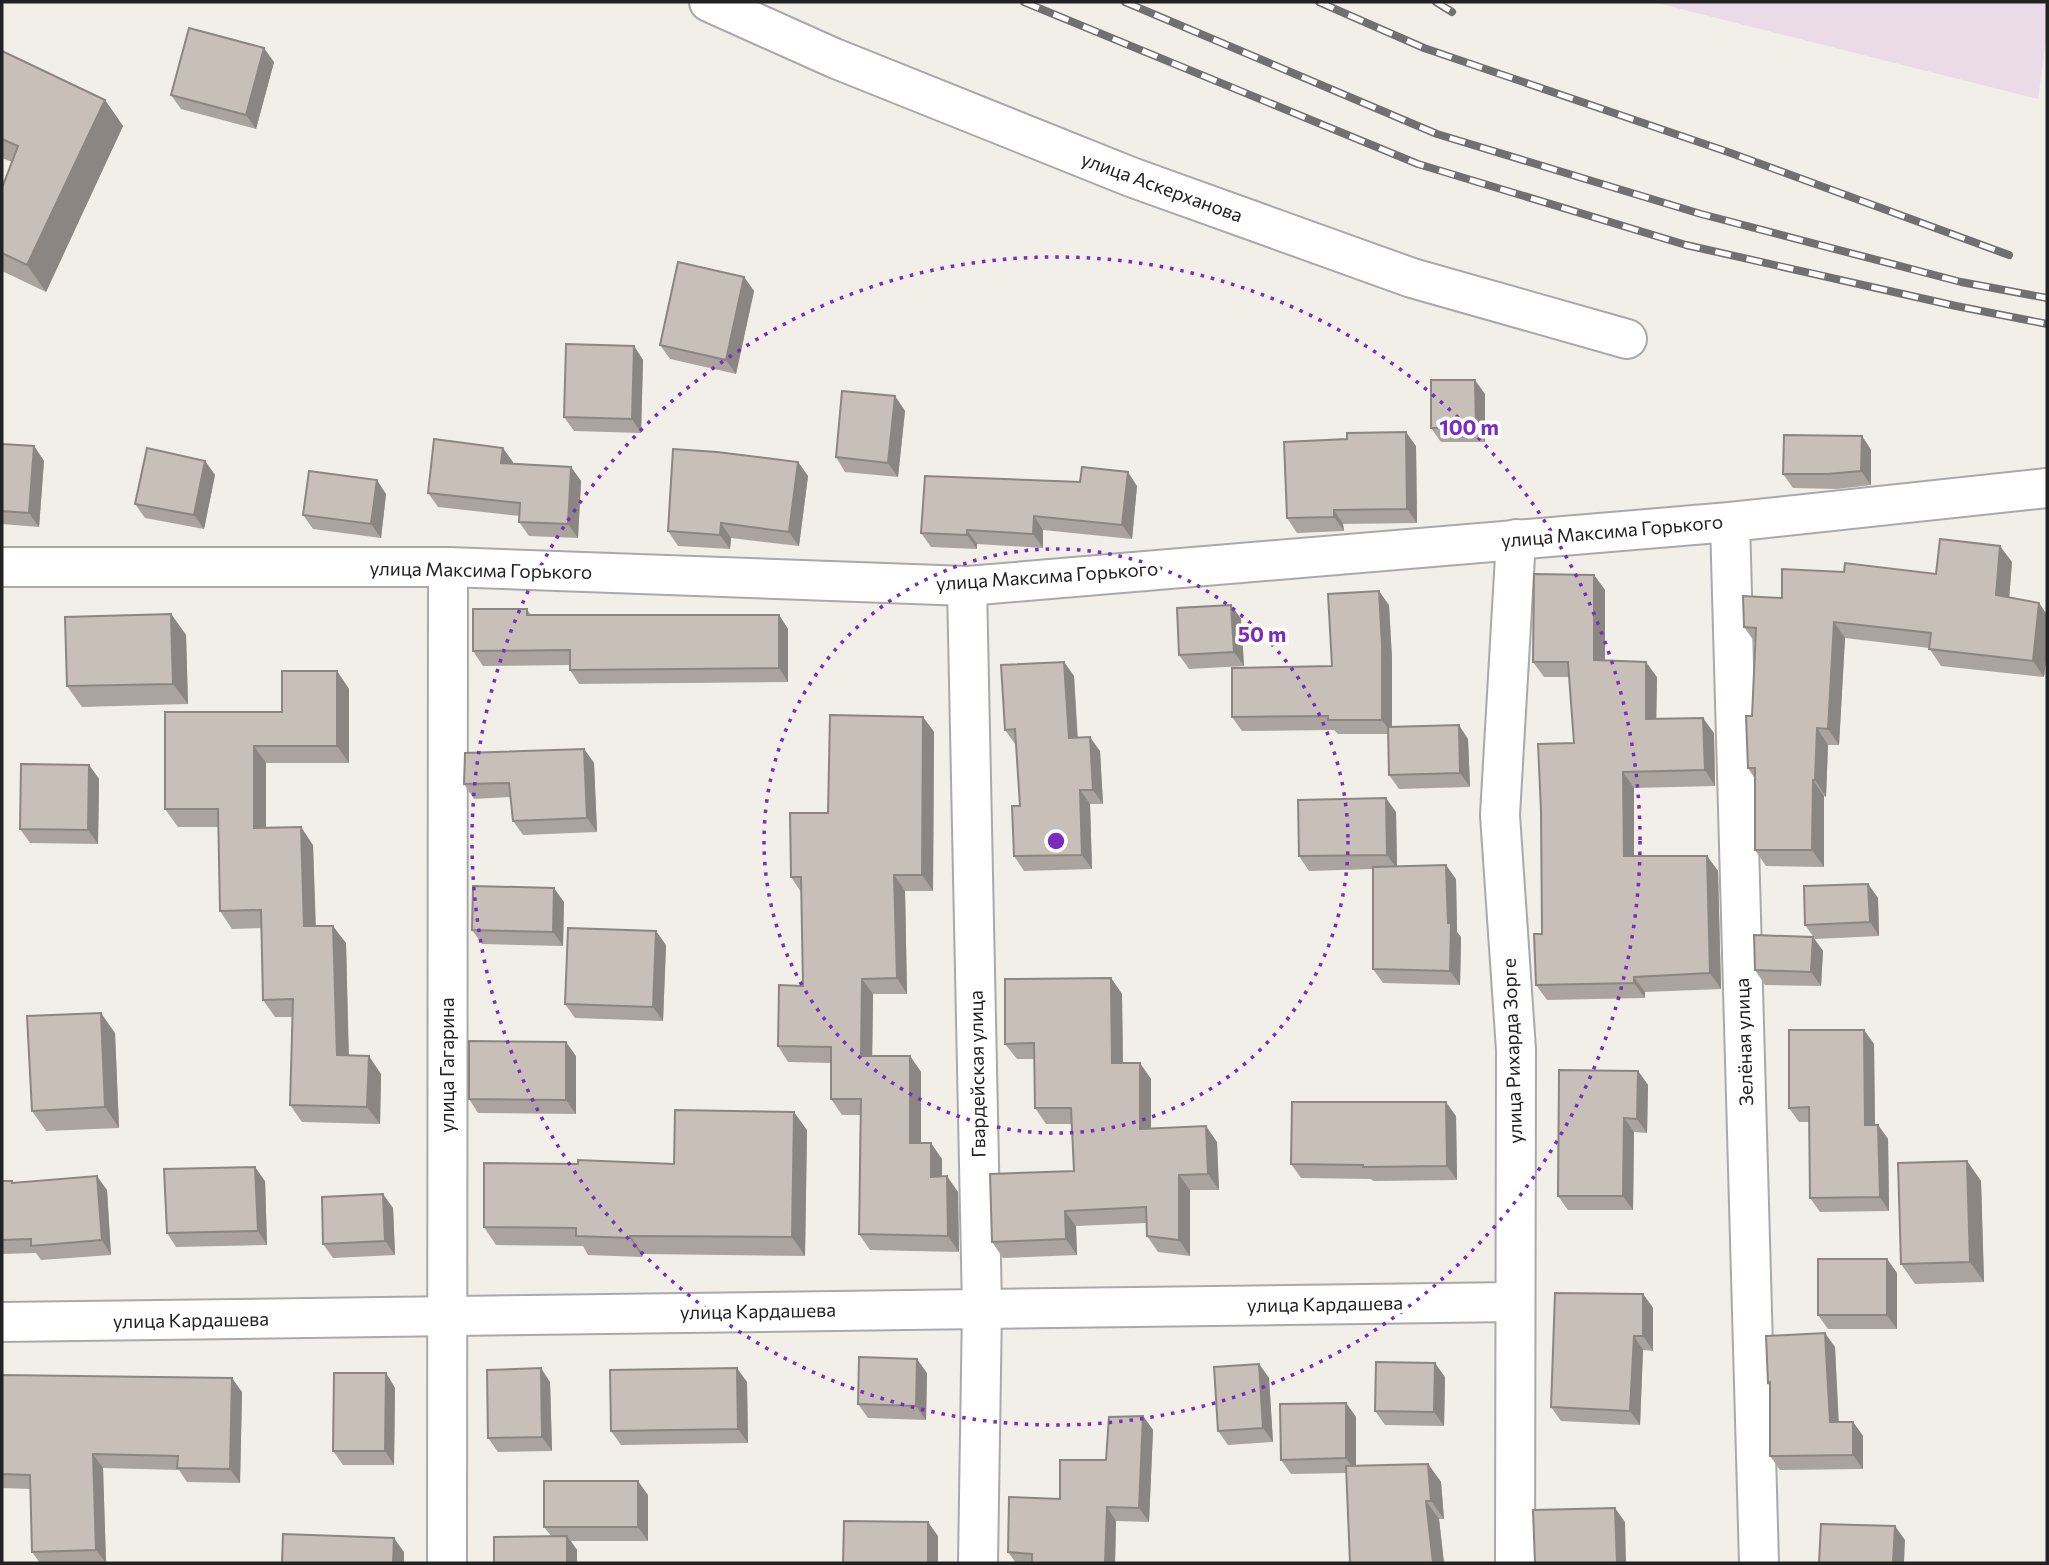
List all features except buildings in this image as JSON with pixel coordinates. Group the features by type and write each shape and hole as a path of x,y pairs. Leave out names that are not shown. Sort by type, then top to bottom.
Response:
{"street":[{"name":"улица Аскерханова","path":"709,2 834,58 1131,177 1412,278 1627,339"},
{"name":"улица Максима Горького","path":"2,568 448,567 967,586 1730,522 2047,488"},
{"name":"Зелёная улица","path":"1730,522 1759,1563"},
{"name":"улица Рихарда Зорге","path":"1515,1563 1516,1050 1500,815 1516,539"},
{"name":"улица Гагарина","path":"447,1563 448,567"},
{"name":"Гвардейская улица","path":"967,586 982,1308 978,1563"},
{"name":"улица Кардашева","path":"2,1322 1514,1302"}],"shaded area":[{"path":"1653,2 2047,2 2047,33 2038,99"}],"railway":[{"path":"1024,2 1418,164 1686,245 2047,324"},
{"path":"1125,2 1437,134 1701,214 1961,282 2047,298"},
{"path":"1319,2 1424,48 1728,152 2009,255"},
{"path":"1436,2 1452,12"}]}
